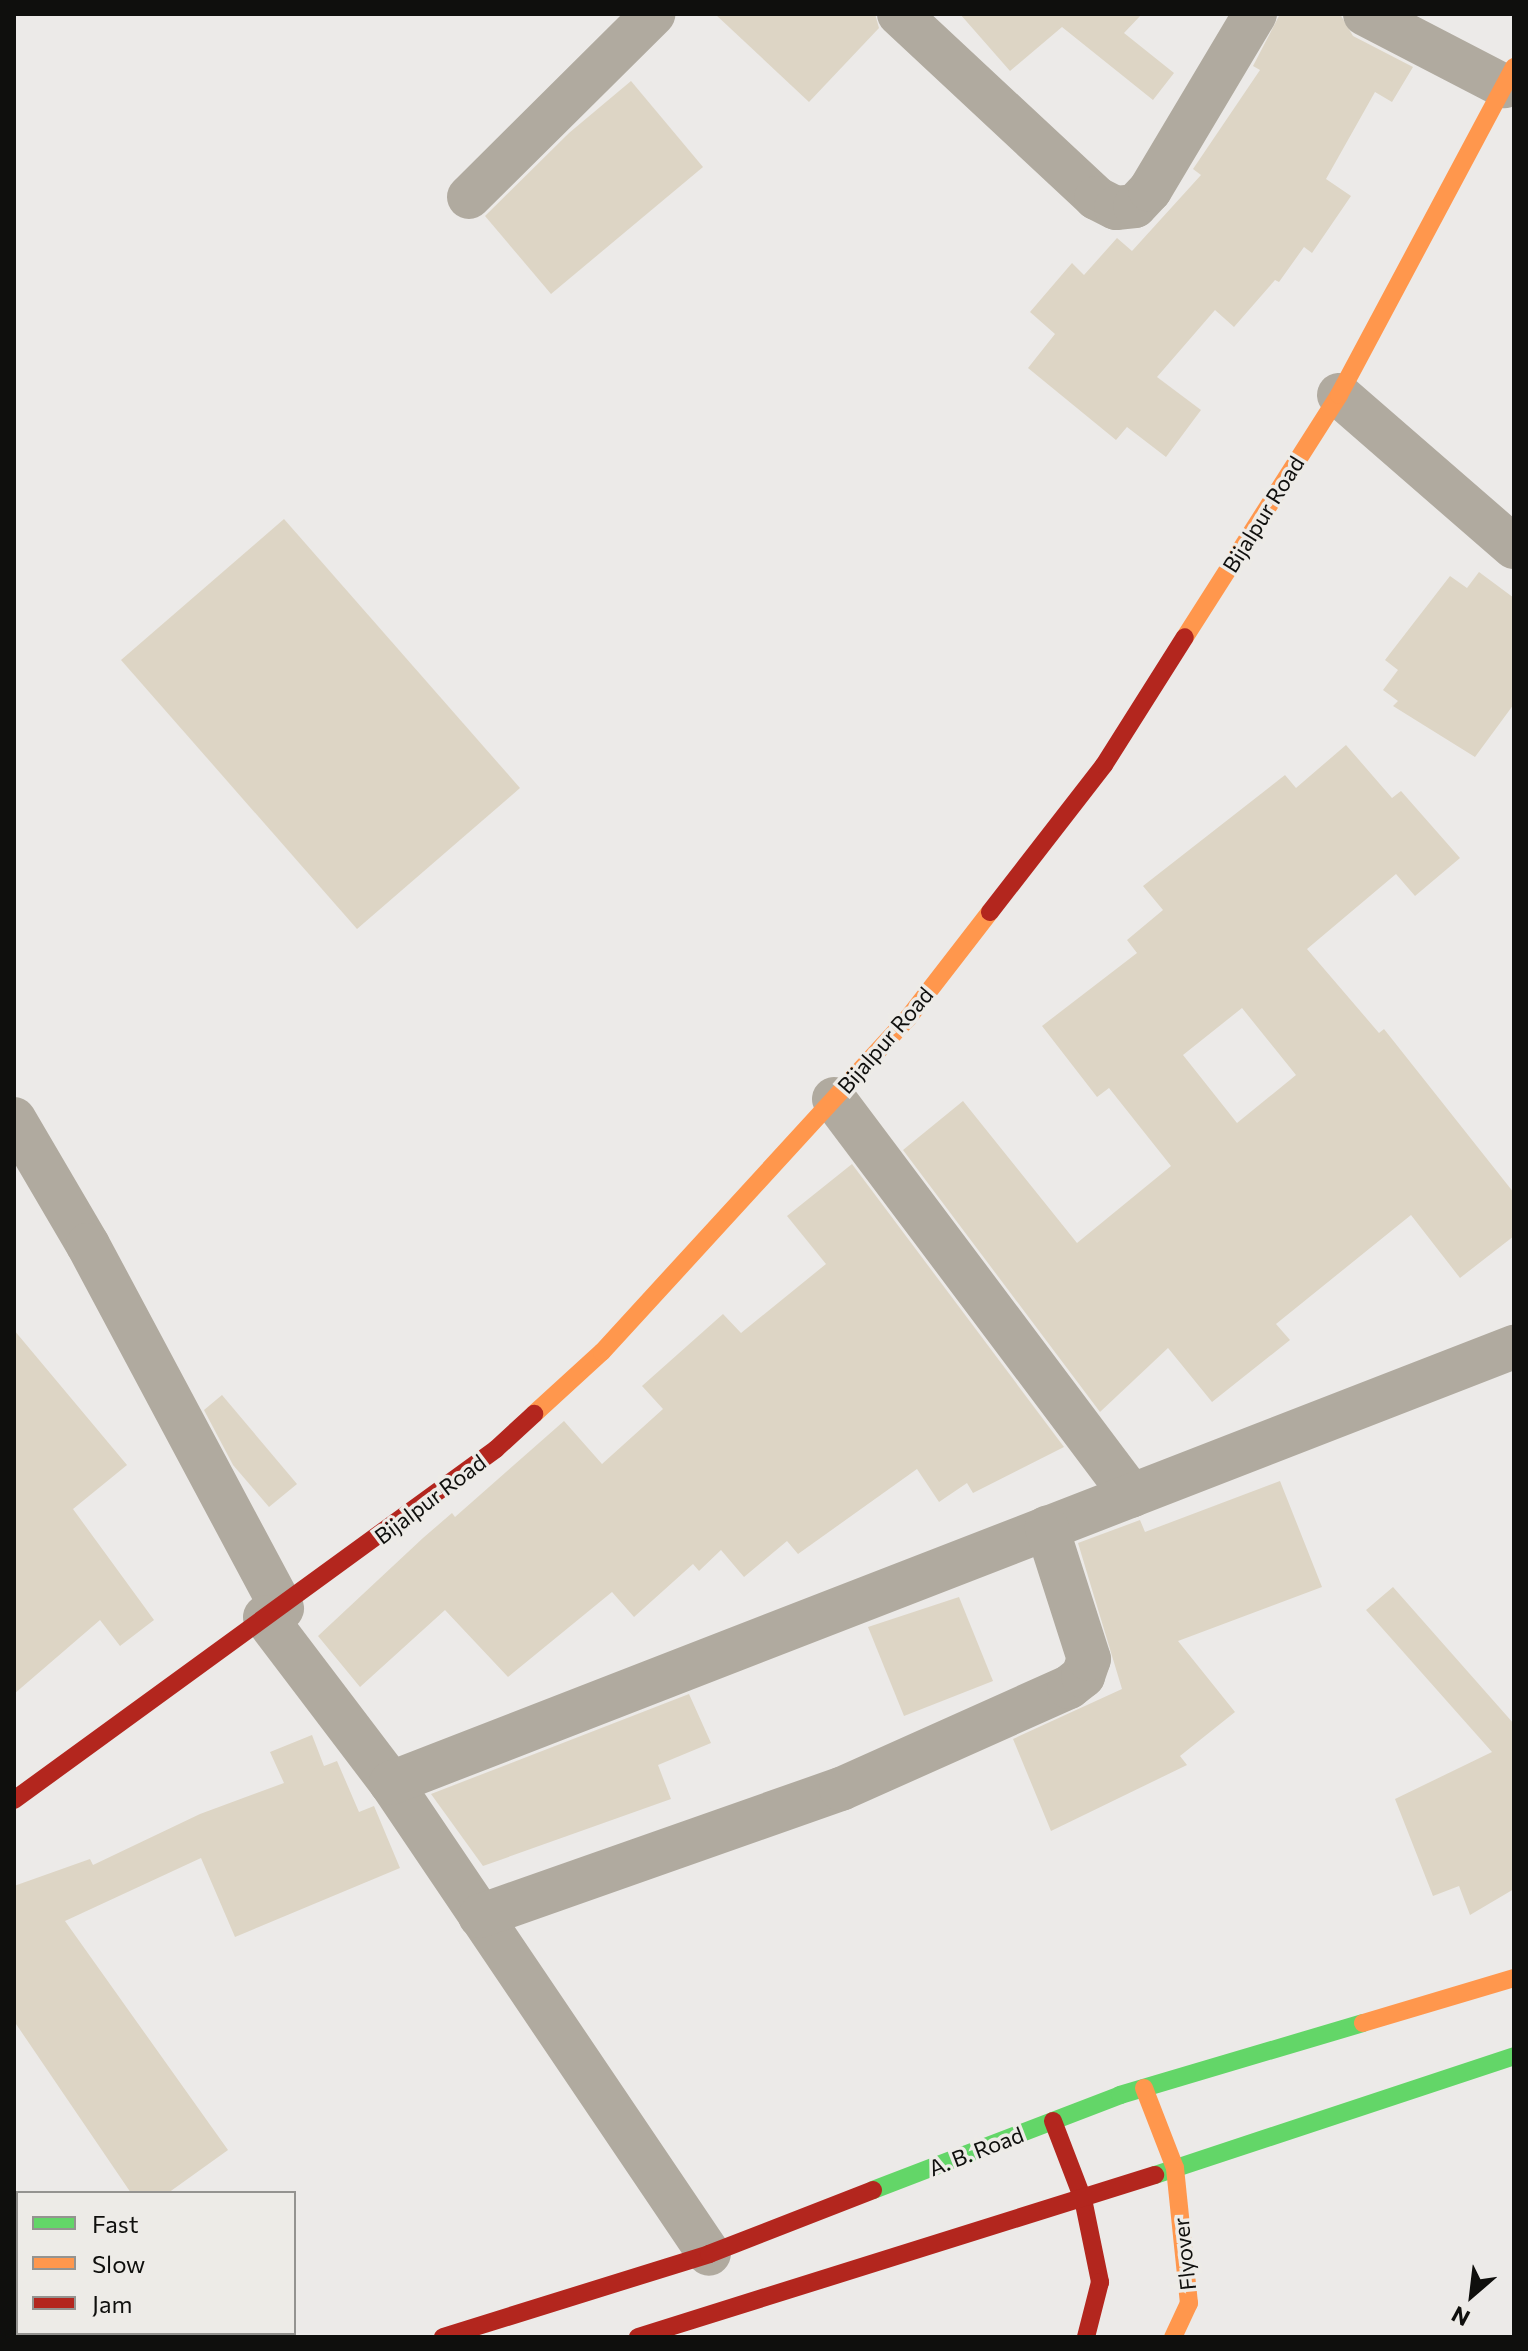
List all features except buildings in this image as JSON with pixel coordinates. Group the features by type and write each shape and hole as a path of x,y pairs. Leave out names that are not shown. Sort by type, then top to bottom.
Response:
{"main road":[{"name":"Bijalpur Road","path":"14,1800 496,1449 602,1352 908,1018 1104,765 1339,395 1509,76"},
{"name":"A. B. Road","path":"443,2337 709,2254 1144,2088 1514,1978"},
{"path":"638,2337 1083,2199 1514,2056"},
{"name":"Flyover","path":"1144,2088 1175,2168 1189,2303 1173,2337"},
{"path":"1053,2121 1083,2199 1100,2282 1086,2337"}],"street":[{"path":"469,197 653,14"},
{"path":"899,14 1096,198 1116,208 1135,206 1150,190 1255,14"},
{"path":"1365,14 1509,76"},
{"path":"1339,395 1514,547"},
{"path":"834,1099 1132,1496"},
{"path":"14,1119 88,1245 274,1613 709,2254"},
{"path":"391,1783 1514,1347"},
{"path":"480,1916 841,1789 1069,1687 1083,1676 1089,1659 1047,1528"}],"traffic: fast":[{"path":"873,2190 1120,2095 1363,2023"},
{"path":"1155,2175 1514,2056"}],"traffic: slow":[{"path":"1185,637 1339,395 1514,67"},
{"path":"534,1414 602,1352 908,1018 990,912"},
{"path":"1363,2023 1514,1978"},
{"path":"1144,2088 1175,2168 1189,2303 1173,2337"}],"traffic: jam":[{"path":"990,912 1104,765 1185,637"},
{"path":"14,1800 496,1449 534,1414"},
{"path":"1053,2121 1083,2199 1100,2282 1086,2337"},
{"path":"638,2337 1155,2175"},
{"path":"443,2337 709,2254 873,2190"}]}
